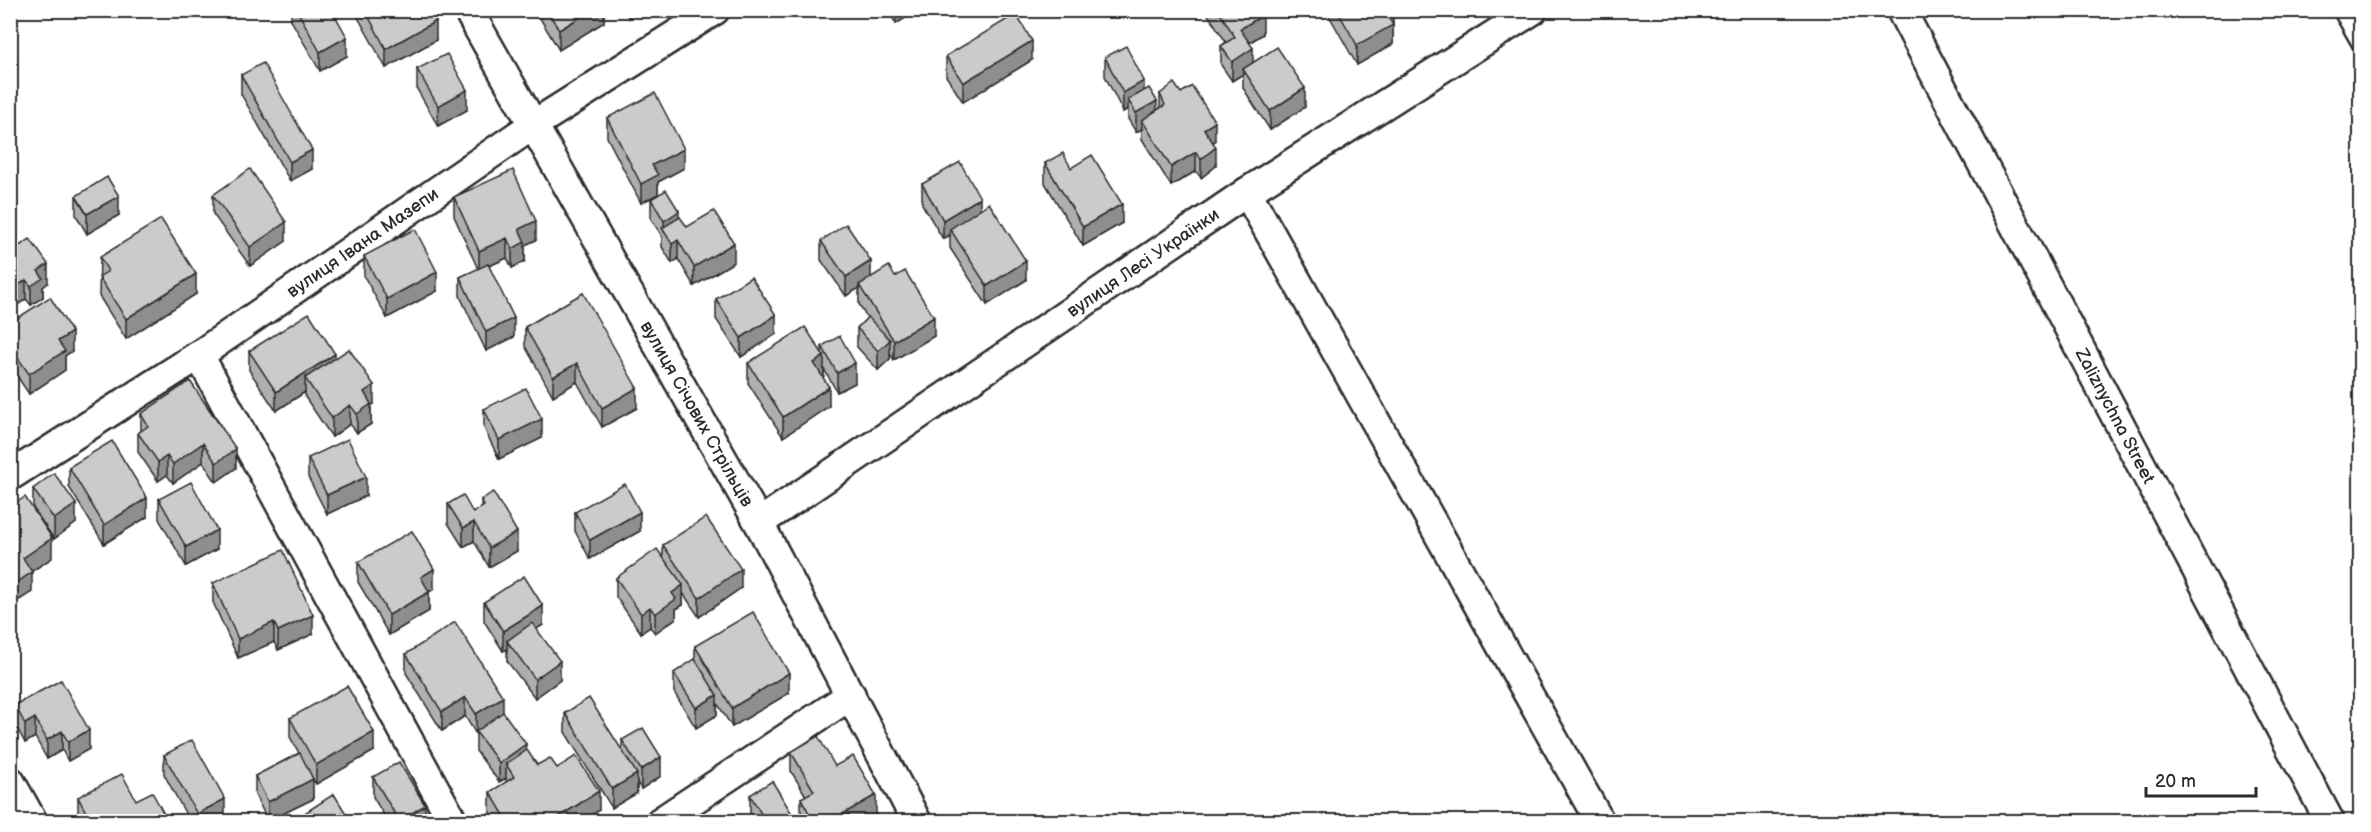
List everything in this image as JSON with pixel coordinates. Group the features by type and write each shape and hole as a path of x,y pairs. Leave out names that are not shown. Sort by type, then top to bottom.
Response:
{"street":[{"name":"вулиця Січових Стрільців","path":"468,10 759,523 917,822"},
{"name":"вулиця Івана Мазепи","path":"10,476 199,355 533,125 715,10"},
{"name":"вулиця Лесі Українки","path":"759,523 1247,192 1533,10"},
{"name":"Zaliznychna Street","path":"1901,10 2330,822"},
{"path":"1247,192 1600,822"},
{"path":"199,355 453,822"},
{"path":"660,822 851,695"},
{"path":"10,781 33,822"}],"lane":[{"path":"2342,10 2361,43"}],"building":[{"path":"297,10 332,10 347,37 320,52"},
{"path":"365,10 430,10 436,21 386,49"},
{"path":"547,10 592,10 559,30"},
{"path":"1218,10 1260,10 1263,15 1240,29 1253,48 1232,62 1221,46 1235,37"},
{"path":"1337,10 1392,10 1393,14 1388,17 1393,25 1357,45"},
{"path":"1016,14 1032,41 963,83 946,56"},
{"path":"1126,46 1144,81 1123,93 1105,57"},
{"path":"1277,47 1305,88 1270,111 1243,69"},
{"path":"447,54 467,90 438,106 417,69"},
{"path":"263,63 312,150 290,162 241,75"},
{"path":"1174,83 1181,93 1192,86 1215,122 1204,129 1216,147 1201,159 1196,152 1171,167 1142,120 1165,105 1160,94"},
{"path":"1149,88 1157,101 1136,113 1128,100"},
{"path":"655,93 684,149 652,165 658,175 641,184 607,118"},
{"path":"1063,153 1071,168 1092,155 1122,204 1083,227 1045,163"},
{"path":"960,162 980,198 943,220 922,184"},
{"path":"250,169 286,222 250,247 213,195"},
{"path":"513,170 536,221 519,229 525,242 512,249 507,238 479,251 454,197"},
{"path":"107,177 119,196 87,214 76,196"},
{"path":"666,190 679,211 664,221 651,199"},
{"path":"989,203 1026,261 987,286 950,229"},
{"path":"714,211 734,243 694,267 678,240 672,244 662,228 680,217 687,227"},
{"path":"161,219 196,274 126,319 99,277 108,271 100,257"},
{"path":"846,224 871,261 846,277 821,241"},
{"path":"415,229 437,272 387,299 364,256"},
{"path":"30,239 48,264 38,271 43,278 31,286 26,280 10,291 10,252"},
{"path":"488,264 514,318 486,332 460,277"},
{"path":"889,266 895,277 905,271 934,317 894,341 859,285"},
{"path":"751,277 776,315 741,338 716,299"},
{"path":"583,293 637,388 602,408 577,363 553,377 525,327"},
{"path":"50,297 72,332 58,341 65,351 29,374 10,346 10,323"},
{"path":"309,313 335,354 276,392 249,351"},
{"path":"868,317 890,340 878,351 857,328"},
{"path":"805,327 824,356 814,363 829,387 783,417 748,363"},
{"path":"840,336 855,363 837,373 822,346"},
{"path":"349,349 374,385 364,392 371,404 357,414 350,405 332,418 305,378"},
{"path":"190,381 236,449 216,463 203,443 173,464 167,456 158,462 138,433 148,426 141,414"},
{"path":"526,388 542,419 499,440 484,409"},
{"path":"348,439 366,477 327,495 308,458"},
{"path":"112,441 147,498 104,525 69,467"},
{"path":"54,473 76,504 54,519 33,489"},
{"path":"191,482 217,530 186,547 159,499"},
{"path":"625,484 640,512 590,540 575,512"},
{"path":"493,492 517,532 489,548 474,522 463,528 448,504 463,495 473,513 484,506 481,500"},
{"path":"25,497 52,538 23,558 32,572 10,587 10,507"},
{"path":"706,517 741,569 699,598 663,545"},
{"path":"412,531 434,569 421,577 429,592 389,615 358,562"},
{"path":"657,549 683,585 672,593 676,599 655,614 650,607 641,614 616,578"},
{"path":"283,550 313,615 278,631 274,622 238,639 213,583"},
{"path":"524,576 543,606 503,631 484,602"},
{"path":"753,612 789,673 732,708 695,646"},
{"path":"455,622 503,697 476,714 465,697 442,712 406,654"},
{"path":"532,623 560,661 535,679 507,641"},
{"path":"695,659 717,695 696,708 674,673"},
{"path":"61,680 89,730 68,742 62,731 47,740 35,718 25,724 15,705"},
{"path":"347,686 374,732 316,765 290,718"},
{"path":"589,698 637,774 612,789 565,713"},
{"path":"503,712 526,744 499,763 476,732"},
{"path":"643,728 661,757 641,770 622,740"},
{"path":"818,736 835,766 853,756 876,795 829,822 814,822 801,798 814,791 791,752"},
{"path":"192,740 225,799 197,814 164,755"},
{"path":"527,750 537,765 550,758 557,768 576,756 599,791 551,822 508,822 490,792 514,777 506,764"},
{"path":"300,753 313,779 268,802 255,776"},
{"path":"399,762 425,805 399,821 373,777"},
{"path":"122,774 136,800 152,792 165,816 155,822 91,822 78,797"},
{"path":"772,781 797,822 766,822 750,795"},
{"path":"334,794 351,822 304,822 300,816"},
{"path":"427,810 434,822 409,822"}]}
